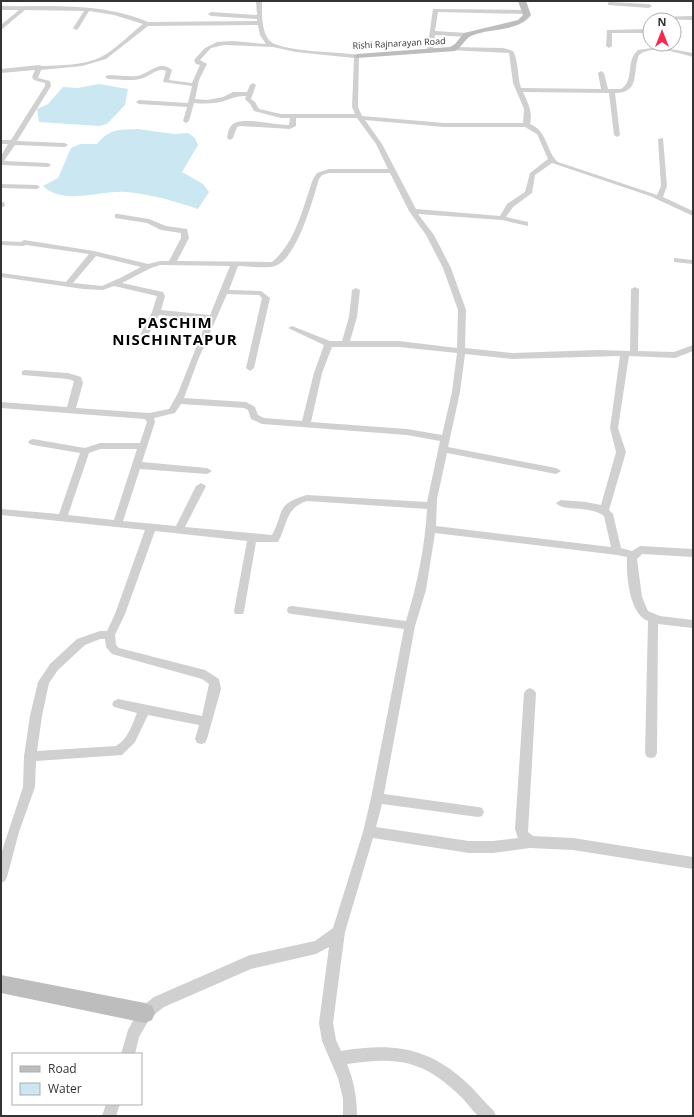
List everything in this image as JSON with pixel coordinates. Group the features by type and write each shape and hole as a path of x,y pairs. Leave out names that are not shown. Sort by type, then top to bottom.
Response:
{"main road":[{"path":"467,35 521,22 526,17 526,12 522,1"},
{"name":"Rishi Rajnarayan Road","path":"357,56 452,50 458,46 467,35"},
{"path":"1,984 145,1013"}],"street":[{"path":"44,8 49,1"},
{"path":"259,1 260,23 267,43 271,46"},
{"path":"610,4 648,4"},
{"path":"1,8 22,10 44,8 87,11 122,15 147,24 260,23"},
{"path":"1,28 22,10"},
{"path":"430,51 436,10 526,12"},
{"path":"76,28 87,11"},
{"path":"211,14 260,16"},
{"path":"682,19 693,18"},
{"path":"1,71 39,67 72,66 100,60 147,24"},
{"path":"609,46 609,31 642,31"},
{"path":"432,33 467,35"},
{"name":"Rishi Rajnarayan Road","path":"195,85 198,74 204,64 198,63 197,60 209,47 231,44 271,46 290,50 357,56"},
{"path":"452,50 503,50 511,52 516,84 527,108 528,116 526,125"},
{"path":"519,90 622,91 629,87 632,81 636,55 639,51 642,50"},
{"path":"681,52 693,55"},
{"path":"350,1116 350,1099 345,1078 329,1041 326,1023 338,932 369,832 377,798 410,626 420,590 431,529 431,506 456,392 461,350 462,310 447,268 433,242 413,211 379,144 360,117 354,100 357,56"},
{"path":"39,67 36,79 48,82 48,86 1,162 48,165"},
{"path":"108,77 142,76 151,70 165,68 169,70 164,80 195,85 186,121"},
{"path":"601,73 608,91 617,135"},
{"path":"253,86 248,99 253,103 256,110 293,116 360,117 467,126 526,125 536,130 540,135 551,160 597,178 659,198 693,214"},
{"path":"139,102 207,102 225,99 233,94 250,94"},
{"path":"230,138 233,128 237,125 252,123 290,128 292,126 293,116"},
{"path":"659,198 664,186 661,139"},
{"path":"1,142 65,145"},
{"path":"502,218 510,206 528,194 532,174 551,160"},
{"path":"1,243 24,243 94,253 148,266 172,263 274,264 281,259 304,214 319,174 329,171 392,171"},
{"path":"1,186 37,187"},
{"path":"413,211 502,218 525,224"},
{"path":"118,216 149,220 164,228 184,231 186,238 172,263"},
{"path":"68,285 94,253"},
{"path":"677,260 693,262"},
{"path":"1,405 149,416 172,411 179,401 187,376 225,292 235,264"},
{"path":"1,275 68,285 103,288 115,284 148,266"},
{"path":"115,284 160,294 161,296 156,312 142,339"},
{"path":"634,353 635,289"},
{"path":"345,345 353,317 356,290"},
{"path":"225,292 261,293 266,298 250,368"},
{"path":"156,312 213,318"},
{"path":"292,328 330,344 399,344 512,356 625,353 675,355 693,348"},
{"path":"306,424 318,372 330,344"},
{"path":"604,510 621,452 614,428 625,353"},
{"path":"25,373 68,376 78,380 79,383 71,410"},
{"path":"179,401 246,405 252,409 254,417 262,421 407,432 444,444 556,471"},
{"path":"117,525 151,422 149,416"},
{"path":"33,442 85,451 100,446 143,446"},
{"path":"62,519 85,451"},
{"path":"137,465 207,471"},
{"path":"179,530 201,486"},
{"path":"1,512 252,538 275,538 279,533 286,508 293,501 307,498 431,506"},
{"path":"561,503 594,507 604,510 608,514 617,551"},
{"path":"151,528 120,614 110,636 111,647 116,651 205,675 215,682 215,689 201,739"},
{"path":"431,529 617,551 633,555"},
{"path":"239,611 252,538"},
{"path":"693,553 640,550 633,555 632,560 638,604 644,614 653,618 693,624"},
{"path":"292,610 410,626"},
{"path":"651,753 653,618"},
{"path":"1,877 13,832 29,787 30,756 40,696 44,682 54,667 81,642 100,636 110,636"},
{"path":"530,694 521,829 523,835 530,842"},
{"path":"118,704 206,722"},
{"path":"30,756 118,751 124,748 128,742 144,710"},
{"path":"377,798 478,812"},
{"path":"369,832 469,847 493,847 530,842 573,844 693,863"},
{"path":"128,1053 134,1035 145,1013 159,1002 235,967 250,962 316,947 326,942 338,932"},
{"path":"336,1059 373,1052 407,1055 437,1066 462,1088 489,1116"},
{"path":"109,1116 113,1105"}],"water":[{"path":"99,84 128,89 125,105 107,124 99,126 39,122 37,109 48,104 63,87 78,88"},
{"path":"138,129 174,134 188,133 195,138 198,145 182,172 203,184 209,192 198,209 144,194 116,192 72,196 52,192 43,186 58,178 71,148 80,144 97,144 111,132"}],"district":[{"name":"PASCHIM NISCHINTAPUR","path":"175,330"}]}
